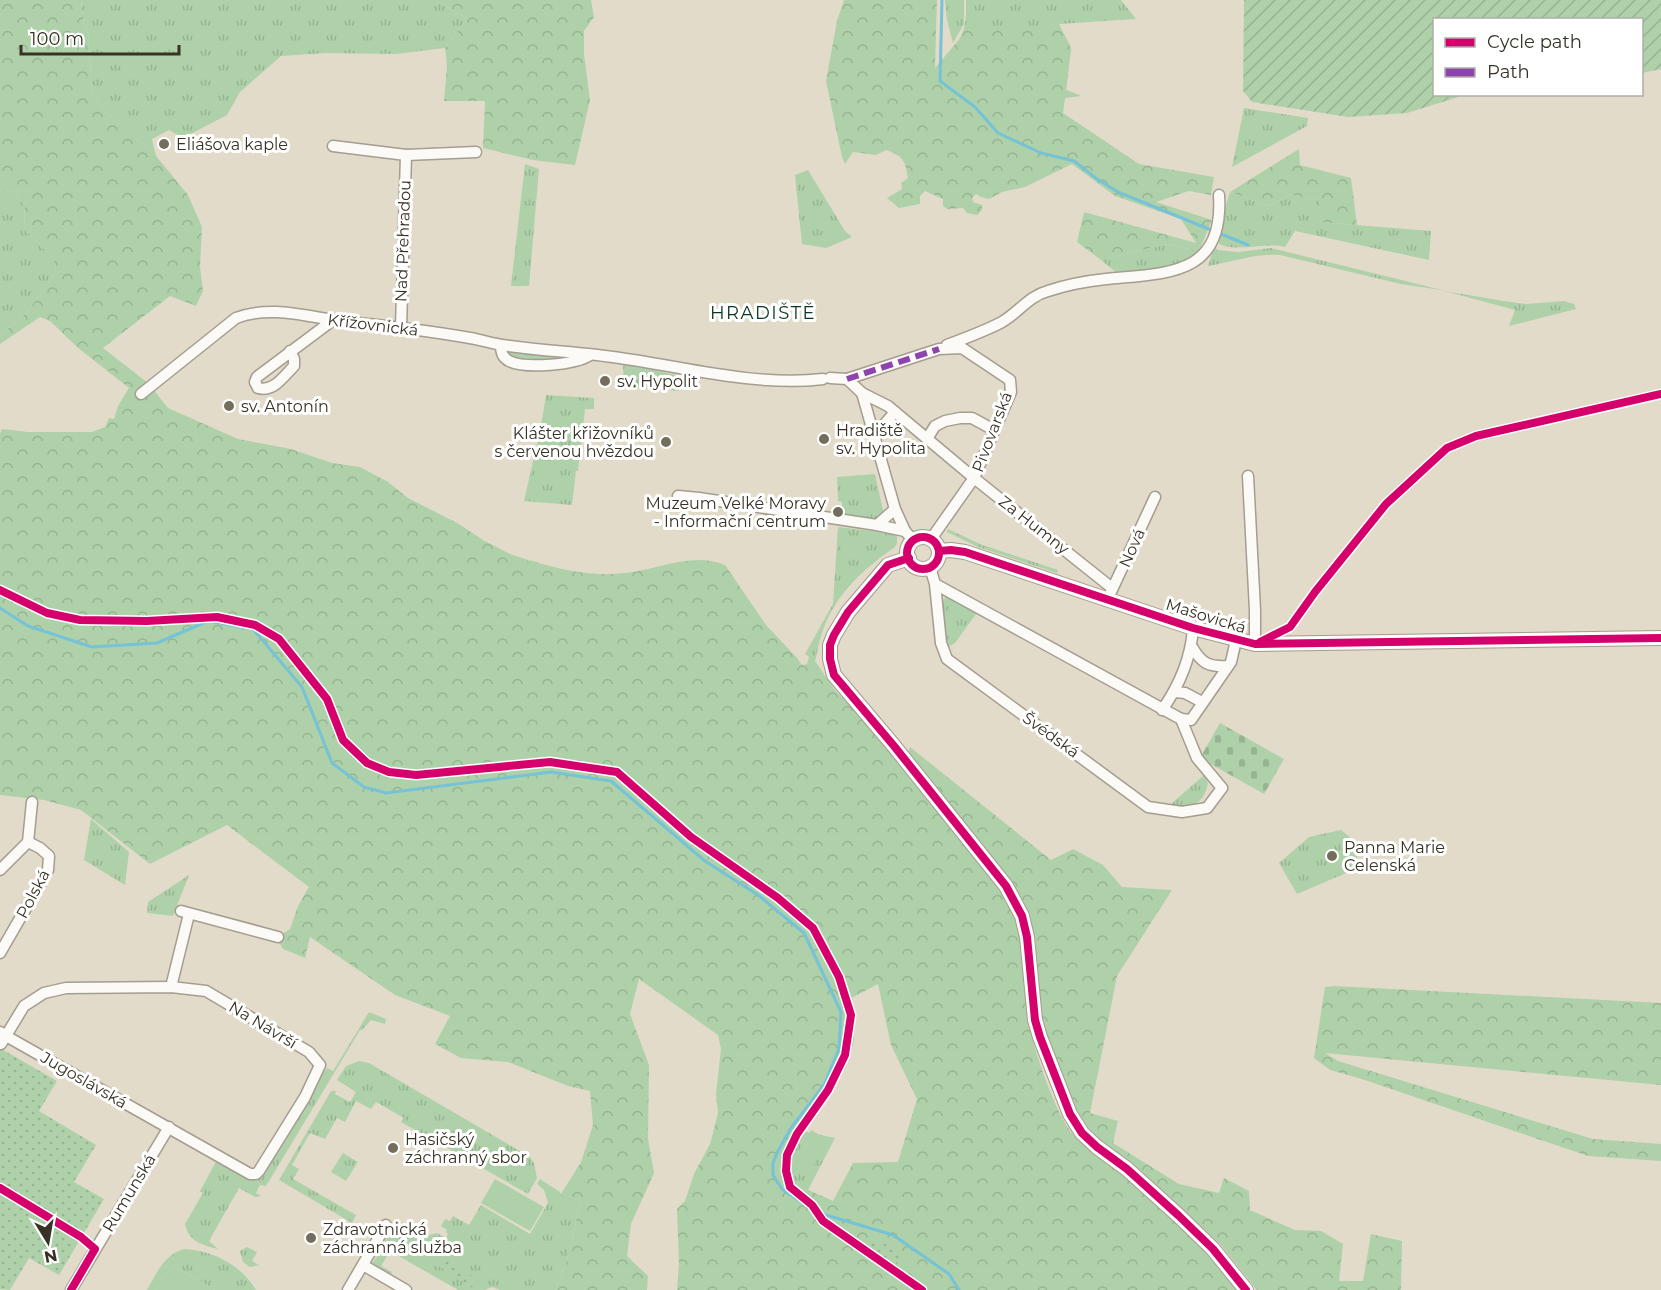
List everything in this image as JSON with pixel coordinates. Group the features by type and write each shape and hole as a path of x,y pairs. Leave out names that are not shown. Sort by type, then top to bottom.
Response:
{"street":[{"path":"333,146 406,155 477,152"},
{"name":"Nad Přehradou","path":"401,328 406,155"},
{"path":"939,349 1002,322 1034,296 1047,291 1103,279 1175,271 1195,261 1212,242 1219,225 1219,195"},
{"name":"Křížovnická","path":"141,394 236,318 245,314 282,311 501,345 591,354 782,381 847,379"},
{"path":"290,351 333,320"},
{"name":"Křížovnická","path":"501,345 501,353 504,357 517,363 566,363 581,360 591,354"},
{"name":"Pivovarská","path":"847,379 939,349 962,348 1010,380 1011,392 974,478 935,545"},
{"path":"847,379 862,393 895,509 909,536 909,558 913,565 918,568 930,567 937,560 935,545"},
{"name":"Za Humny","path":"862,393 888,406 1110,593"},
{"path":"874,436 895,412"},
{"path":"927,439 935,426 960,418 972,418 994,430"},
{"name":"Mašovická","path":"1248,476 1255,644"},
{"path":"678,496 877,525 909,536"},
{"name":"Nová","path":"1110,593 1155,497"},
{"path":"877,525 895,509"},
{"name":"Mašovická","path":"909,536 922,537 935,545 951,550 1110,593 1193,628 1255,644 1661,638"},
{"path":"909,558 888,565 848,612 830,645 830,659 834,675 842,688 894,746 1006,886 1022,916 1028,936 1033,999 1040,1037 1070,1114 1082,1133 1141,1181 1188,1224 1213,1249 1246,1290"},
{"path":"930,567 935,584 1180,719 1191,720 1231,662 1236,640"},
{"name":"Švédská","path":"935,584 941,643 946,659 1148,807 1182,812 1207,808 1222,788 1197,758 1180,719"},
{"path":"1162,710 1175,692 1192,647 1193,628"},
{"path":"1192,647 1198,658 1212,667 1228,666"},
{"path":"1175,692 1185,693 1202,702"},
{"path":"0,870 28,842 32,802"},
{"name":"Polská","path":"0,953 48,870 49,856 28,842"},
{"path":"171,987 185,913 278,937"},
{"name":"Na Návrší","path":"3,1037 24,1006 44,993 66,988 171,987 206,990 309,1052 320,1065 305,1097 256,1174 250,1174 169,1127"},
{"name":"Jugoslávská","path":"3,1037 169,1127"},
{"name":"Rumunská","path":"71,1290 169,1127"},
{"path":"348,1290 386,1225"},
{"path":"363,1265 406,1290"}],"green space":[{"path":"0,0 81,0 84,25 88,33 92,94 106,112 156,156 188,195 202,227 200,267 203,291 196,306 170,296 103,348 148,383 168,408 238,439 291,449 332,463 360,467 388,482 408,498 459,524 483,540 529,562 530,560 565,570 601,574 637,571 700,560 725,565 766,625 800,663 837,692 870,727 929,802 977,857 998,886 1019,929 1025,967 1028,1017 1033,1041 1054,1101 1065,1123 1084,1145 1122,1175 1183,1230 1237,1290 677,1290 679,1264 677,1209 685,1201 694,1174 710,1144 718,1113 716,1094 721,1049 718,1035 639,979 630,1014 649,1065 648,1139 654,1173 631,1224 627,1256 648,1276 647,1290 555,1290 567,1257 580,1200 561,1194 581,1162 593,1125 590,1091 568,1086 508,1062 461,1058 435,1044 450,1016 395,995 310,937 305,958 283,949 279,942 284,933 290,929 298,906 309,887 227,825 150,864 81,810 44,800 0,795 0,434 2,429 28,432 92,432 105,427 109,418 114,419 118,406 129,388 77,347 50,321 40,317 0,344 0,336 27,312 49,283 56,267 52,257 24,229 25,207 14,192 0,189","holes":["878,984 891,1045 917,1099 898,1162 853,1163 833,1201 793,1183 791,1164 794,1147 812,1115 835,1085 844,1069 854,1041 850,1020 842,1003"]},
{"path":"81,0 436,0 467,19 445,48 396,54 326,53 281,56 240,92 227,115 183,138 169,130 152,139 156,156 106,112 92,94 88,33 84,25"},
{"path":"436,0 591,0 594,17 584,31 584,54 590,100 575,165 533,160 483,148 485,101 444,101 447,67 445,48 467,19"},
{"path":"844,0 937,0 935,68 962,36 966,24 1035,31 1058,24 1071,48 1066,90 1081,96 1065,97 1063,113 1139,164 1214,177 1211,195 1189,191 1156,202 1212,220 1199,251 1167,244 1101,260 1077,242 1084,212 1196,243 1181,219 1115,196 1072,164 1025,187 1002,192 989,199 976,194 972,198 973,202 982,205 982,210 977,215 967,213 963,208 947,209 943,206 943,199 925,191 920,196 920,204 899,208 887,198 902,189 901,183 908,178 900,157 886,150 876,155 853,152 845,164 842,157 826,81 837,21"},
{"path":"945,0 964,0 964,24 953,43 947,20"},
{"path":"966,0 1121,0 1136,19 1059,24 1071,48 1066,90 1081,96 1065,98 1062,113 956,44 964,28"},
{"path":"1244,0 1661,0 1661,69 1643,73 1643,18 1433,18 1433,96 1462,96 1407,113 1348,117 1252,102 1243,91"},
{"path":"1244,108 1308,118 1307,126 1232,167"},
{"path":"1299,149 1300,165 1351,178 1357,225 1318,222 1319,200 1291,195 1268,206 1230,192"},
{"path":"525,164 539,169 529,286 511,286"},
{"path":"808,170 845,231 852,237 826,248 802,244 795,175"},
{"path":"0,189 14,192 25,207 24,229 52,257 56,267 49,283 27,312 0,336"},
{"path":"1230,192 1268,206 1291,195 1320,200 1318,222 1431,231 1429,260 1295,231 1285,247 1222,245 1215,241"},
{"path":"1167,244 1199,251 1189,261 1177,267 1117,273 1101,260"},
{"path":"1214,247 1218,250 1238,252 1271,248 1450,292 1526,304 1564,301 1574,304 1576,309 1509,326 1515,310 1441,290 1401,284 1280,255 1253,257 1208,266"},
{"path":"506,350 580,357 560,361 511,359"},
{"path":"623,364 682,376 679,391 624,387"},
{"path":"546,395 594,398 594,409 585,409 572,505 524,501"},
{"path":"875,474 884,515 871,521 842,516 842,502 838,501 837,477"},
{"path":"838,527 897,534 897,543 853,582 836,604 823,630 815,661 836,692 803,665 807,664 809,657 805,654 833,604"},
{"path":"948,529 980,544 1058,570 1057,573 978,547 947,532"},
{"path":"948,595 979,610 955,643 948,647 942,601"},
{"path":"1220,723 1284,759 1264,794 1200,758"},
{"path":"910,747 1051,860 1073,849 1103,865 1122,887 1172,890 1117,976 1090,1113 1118,1121 1113,1143 1179,1184 1219,1193 1224,1178 1249,1191 1250,1210 1295,1230 1321,1231 1343,1244 1339,1281 1363,1281 1371,1234 1402,1241 1401,1290 1257,1290 1220,1244 1132,1164 1106,1146 1086,1125 1076,1108 1046,1035 1042,1019 1034,935 1028,913 1012,882 908,753"},
{"path":"1204,775 1208,783 1200,800 1184,806 1170,805"},
{"path":"91,819 129,852 125,885 84,860"},
{"path":"1341,830 1357,843 1358,855 1353,870 1297,894 1279,863 1309,837"},
{"path":"189,875 173,916 147,913 148,902"},
{"path":"1325,987 1661,1003 1661,1085 1325,1053 1338,1061 1593,1139 1661,1144 1661,1161 1588,1156 1330,1070 1314,1058"},
{"path":"369,1012 386,1019 385,1024 371,1020 360,1030 266,1186 260,1185 256,1193 261,1196 255,1197 239,1188 209,1241 218,1249 201,1244 189,1235 185,1224 203,1193 200,1191 218,1158 257,1181 310,1092 327,1068 333,1071"},
{"path":"0,1048 57,1081 39,1111 96,1145 74,1182 104,1199 59,1275 29,1258 10,1290 0,1289"},
{"path":"359,1061 369,1063 530,1157 534,1163 537,1178 528,1194 401,1122 404,1118 376,1102 371,1109 356,1101 345,1122 337,1118 325,1139 310,1133 292,1165 299,1169 293,1179 356,1215 352,1223 279,1180 331,1091 336,1091 335,1094 350,1102 356,1092 337,1080 346,1066"},
{"path":"803,1130 829,1142 817,1134 835,1138 808,1190 793,1183 791,1175 794,1149"},
{"path":"811,1130 829,1141 811,1170 793,1160"},
{"path":"343,1153 358,1162 346,1181 331,1172"},
{"path":"495,1179 544,1207 530,1231 481,1203"},
{"path":"540,1179 561,1194 580,1200 567,1257 555,1290 500,1290 492,1287 485,1290 458,1290 390,1251 381,1266 392,1272 389,1277 370,1266 386,1239 401,1222 429,1235 437,1233 446,1238 447,1230 441,1226 445,1219 450,1221 453,1216 469,1225 481,1205 530,1234 548,1203 544,1190 537,1184","holes":["443,1258 472,1276 470,1286 439,1266"]},
{"path":"871,1242 889,1245 905,1257 902,1262 886,1262 868,1249"},
{"path":"247,1247 257,1252 252,1261 259,1265 250,1267 243,1262 240,1251"},
{"path":"184,1249 195,1250 225,1260 242,1273 256,1290 215,1290 172,1265 156,1290 147,1290 166,1260"},
{"path":"443,1257 472,1276 479,1285 476,1290 438,1266"},
{"path":"172,1265 215,1290 156,1290"}],"waterway":[{"path":"942,0 940,81 975,107 998,133 1041,153 1074,161 1118,192 1248,245"},
{"path":"0,608 28,626 92,647 157,643 208,621 253,629 302,687 332,763 364,787 386,793 551,772 611,781 705,861 758,895 804,933 841,1012 839,1049 824,1085 791,1128 773,1163 773,1175 782,1189 816,1212 893,1235 949,1274 959,1290"}],"marked path":[{"path":"847,379 939,349"}],"cycle path":[{"path":"1260,642 1290,627 1315,592 1386,504 1447,448 1476,436 1661,394"},
{"path":"923,537 934,542 939,553 934,564 923,569 912,564 907,553 912,542 923,537"},
{"path":"939,551 965,552 1193,628 1255,644 1661,638"},
{"path":"909,558 888,565 848,612 830,645 830,659 834,675 1006,886 1022,916 1027,937 1035,1020 1040,1037 1070,1114 1082,1133 1127,1169 1179,1216 1213,1249 1246,1290"},
{"path":"0,590 47,613 80,620 147,621 217,617 255,625 279,639 327,699 343,740 367,763 389,772 416,775 550,762 617,772 691,837 778,898 813,928 839,977 851,1015 845,1055 828,1090 797,1134 787,1155 786,1171 790,1187 812,1205 823,1221 922,1290"},
{"path":"0,1188 81,1237 95,1249 71,1290"}],"place":[{"name":"Eliášova kaple","path":"164,144"},
{"name":"sv. Hypolit","path":"605,381"},
{"name":"sv. Antonín","path":"229,406"},
{"name":"Hradiště sv. Hypolita","path":"824,439"},
{"name":"Klášter křižovníků s červenou hvězdou","path":"666,442"},
{"name":"Muzeum Velké Moravy - Informační centrum","path":"838,512"},
{"name":"Panna Marie Celenská","path":"1332,856"},
{"name":"Hasičský záchranný sbor","path":"393,1148"},
{"name":"Zdravotnická záchranná služba","path":"311,1238"}],"district":[{"name":"HRADIŠTĚ","path":"763,313"}]}
